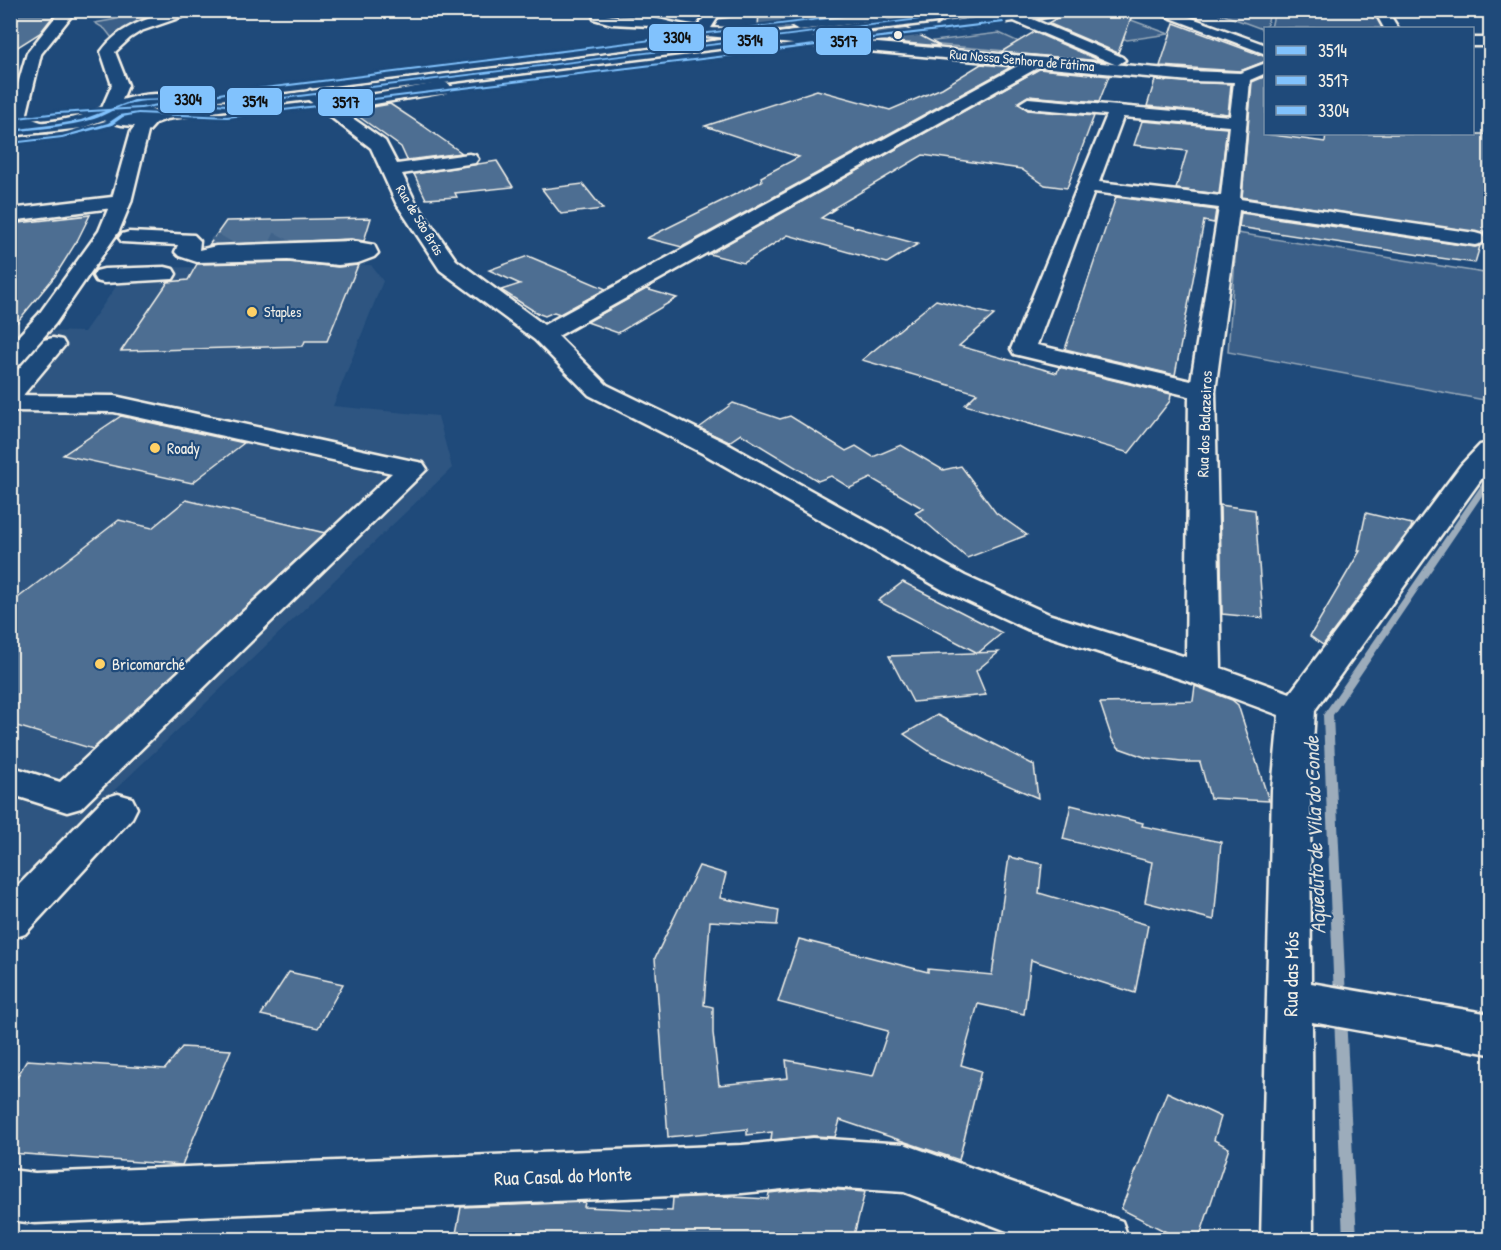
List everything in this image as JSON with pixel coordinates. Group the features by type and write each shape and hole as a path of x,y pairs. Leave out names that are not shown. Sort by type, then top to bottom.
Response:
{"street":[{"path":"40,128 17,119 34,53 65,15 59,10"},
{"path":"598,10 599,16 612,20 762,28 886,16 898,10"},
{"path":"675,29 700,25 714,13 740,10"},
{"path":"10,131 1002,10"},
{"path":"945,26 1068,10"},
{"path":"1155,10 1264,49"},
{"path":"1380,10 1390,27"},
{"path":"147,115 120,85 108,52 123,36 144,26 195,11"},
{"path":"1016,17 1142,70"},
{"path":"652,22 675,29 777,38"},
{"name":"Rua Nossa Senhora de Fátima","path":"777,38 1190,76 1242,78 1264,68"},
{"path":"1474,42 1491,42"},
{"path":"543,336 1036,62"},
{"name":"Rua dos Balazeiros","path":"1205,675 1202,391 1230,203 1242,78"},
{"path":"120,85 108,111 110,118 147,115"},
{"path":"327,107 443,87"},
{"name":"Rua de São Brás","path":"310,94 380,145 406,203 448,265 543,336 598,390 714,448 954,583 1040,622 1205,675"},
{"path":"59,125 108,111 126,103 147,115"},
{"path":"1028,104 1237,122"},
{"path":"1118,111 1023,349 1202,391"},
{"path":"15,349 47,320 109,231 121,202 147,115"},
{"path":"391,170 469,159"},
{"path":"1089,186 1230,203 1475,239"},
{"path":"10,215 121,202 138,214 138,222 130,236 91,296"},
{"path":"130,236 221,237 216,252 281,241 346,236 360,247 367,249 367,253 359,257 337,259 286,254 198,256 186,252 190,241 187,239 130,236"},
{"path":"104,276 165,274"},
{"path":"13,395 67,328"},
{"path":"13,395 86,387"},
{"path":"10,780 66,798 413,469 114,404 13,395"},
{"path":"1205,675 1297,709 1471,471 1491,451"},
{"name":"Rua das Mós","path":"1287,1239 1291,790 1297,709"},
{"path":"13,916 118,808"},
{"path":"1290,999 1491,1034"},
{"name":"Rua Casal do Monte","path":"10,1195 47,1198 742,1169 813,1162 904,1168 1103,1239"}],"shaded area":[{"path":"1275,10 1367,11 1372,18 1379,19 1383,26 1382,27 1271,27"},
{"path":"104,11 183,11 136,25 112,38 105,29 95,23 117,19"},
{"path":"1213,11 1271,11 1264,30"},
{"path":"1123,17 1169,34 1127,40 1082,22"},
{"path":"999,33 1041,52 1029,53 918,43"},
{"path":"1237,233 1490,274 1490,401 1228,352"},
{"path":"371,265 383,281 333,406 438,416 452,468 11,889 11,330 84,332 129,268"}],"building":[{"path":"759,10 866,10 799,20 790,25 793,29 780,31 758,28"},
{"path":"1081,10 1134,10 1118,53 1048,23 1057,18 1081,13"},
{"path":"10,14 54,15 40,33 10,52"},
{"path":"1174,23 1264,56 1264,62 1240,71 1160,66"},
{"path":"906,28 940,46 836,37"},
{"path":"1034,32 1101,61 1001,52"},
{"path":"981,64 1011,67 682,247 647,238 762,181 761,177 799,157 705,126 817,90 890,110 942,88"},
{"path":"1039,69 1109,76 1099,102 1028,96 1018,102 1028,110 1094,116 1067,188 1045,185 1021,169 923,155 832,209 835,209 821,218 918,244 887,263 788,235 744,263 709,254"},
{"path":"1264,77 1264,135 1325,142 1326,135 1491,134 1491,209 1484,234 1242,197 1252,82"},
{"path":"1155,80 1231,84 1228,114 1147,106"},
{"path":"390,104 462,153 407,160 401,147 351,111"},
{"path":"1142,121 1227,128 1219,194 1176,189 1187,151 1134,145"},
{"path":"497,161 513,187 455,193 457,197 426,199 414,174"},
{"path":"583,184 603,209 561,214 542,189"},
{"path":"1116,197 1216,210 1214,223 1204,221 1175,375 1065,349"},
{"path":"1241,213 1480,246 1475,263 1239,227"},
{"path":"90,215 55,276 10,331 10,224"},
{"path":"371,218 364,241 351,239 209,245 226,221"},
{"path":"528,256 606,289 560,314 554,312 545,316 537,313 501,290 520,284 489,270"},
{"name":"Staples","path":"288,262 338,267 358,265 327,341 305,341 303,346 121,351 168,282 188,280 197,264"},
{"path":"646,289 677,298 618,333 587,322"},
{"path":"936,300 994,315 959,346 1057,373 1059,367 1171,394 1170,401 1129,453 965,405 977,393 862,360"},
{"path":"733,403 780,419 790,416 846,451 856,446 873,457 901,445 943,470 961,466 996,513 1027,535 967,558 915,513 924,509 871,478 850,488 831,476 818,481 741,434 729,442 699,428"},
{"name":"Roady","path":"121,416 244,443 192,483 63,455"},
{"name":"Bricomarché","path":"186,500 325,533 93,749 10,724 10,604 119,520 152,528"},
{"path":"1220,505 1255,510 1263,618 1222,614"},
{"path":"1366,513 1412,524 1411,528 1323,645 1310,636 1360,551 1358,551"},
{"path":"903,582 1002,633 978,653 878,601"},
{"path":"999,652 976,671 986,695 913,702 889,656"},
{"path":"1195,686 1232,700 1238,705 1269,801 1210,798 1200,762 1147,758 1119,748 1112,739 1100,703 1193,701"},
{"path":"937,715 1034,765 1038,798 932,753 904,734"},
{"path":"1071,805 1143,823 1142,826 1221,842 1214,920 1145,902 1152,862 1063,839"},
{"path":"1009,857 1042,864 1039,893 1148,925 1135,993 1031,960 1024,1014 978,1004 961,1065 981,1071 959,1160 840,1120 835,1137 813,1136 771,1140 772,1132 747,1135 747,1129 668,1137 655,958 699,866 726,874 720,898 779,910 777,925 710,921 704,1005 713,1007 713,1033 719,1085 788,1078 786,1060 873,1076 888,1031 778,1002 799,939 928,972 928,969 992,975"},
{"path":"289,972 343,984 318,1028 261,1015"},
{"path":"182,1047 231,1050 182,1165 10,1153 10,1089 27,1060 165,1069"},
{"path":"1167,1092 1221,1117 1214,1140 1229,1148 1199,1239 1180,1239 1121,1209"},
{"path":"813,1188 865,1192 853,1239 455,1239 461,1207 585,1202 584,1207 672,1211 673,1198 713,1196 768,1199 769,1193"}],"waterway":[{"name":"Aqueduto de Vila do Conde","path":"1340,999 1328,715 1490,479"},
{"name":"Aqueduto de Vila do Conde","path":"1340,1015 1350,1240"}],"tunnel":[{"path":"279,245 283,237"},
{"path":"221,245 225,238"}],"transit line":[{"name":"3304","path":"10,119 58,113 141,108 225,93 899,10"},
{"name":"3514","path":"10,131 82,121 134,101 168,100 226,105 998,10"},
{"name":"3517","path":"11,143 62,137 110,124 122,116 138,113 227,117 1003,22"}],"place":[{"name":"Staples","path":"252,312"},
{"name":"Roady","path":"155,448"},
{"name":"Bricomarché","path":"100,664"}]}
